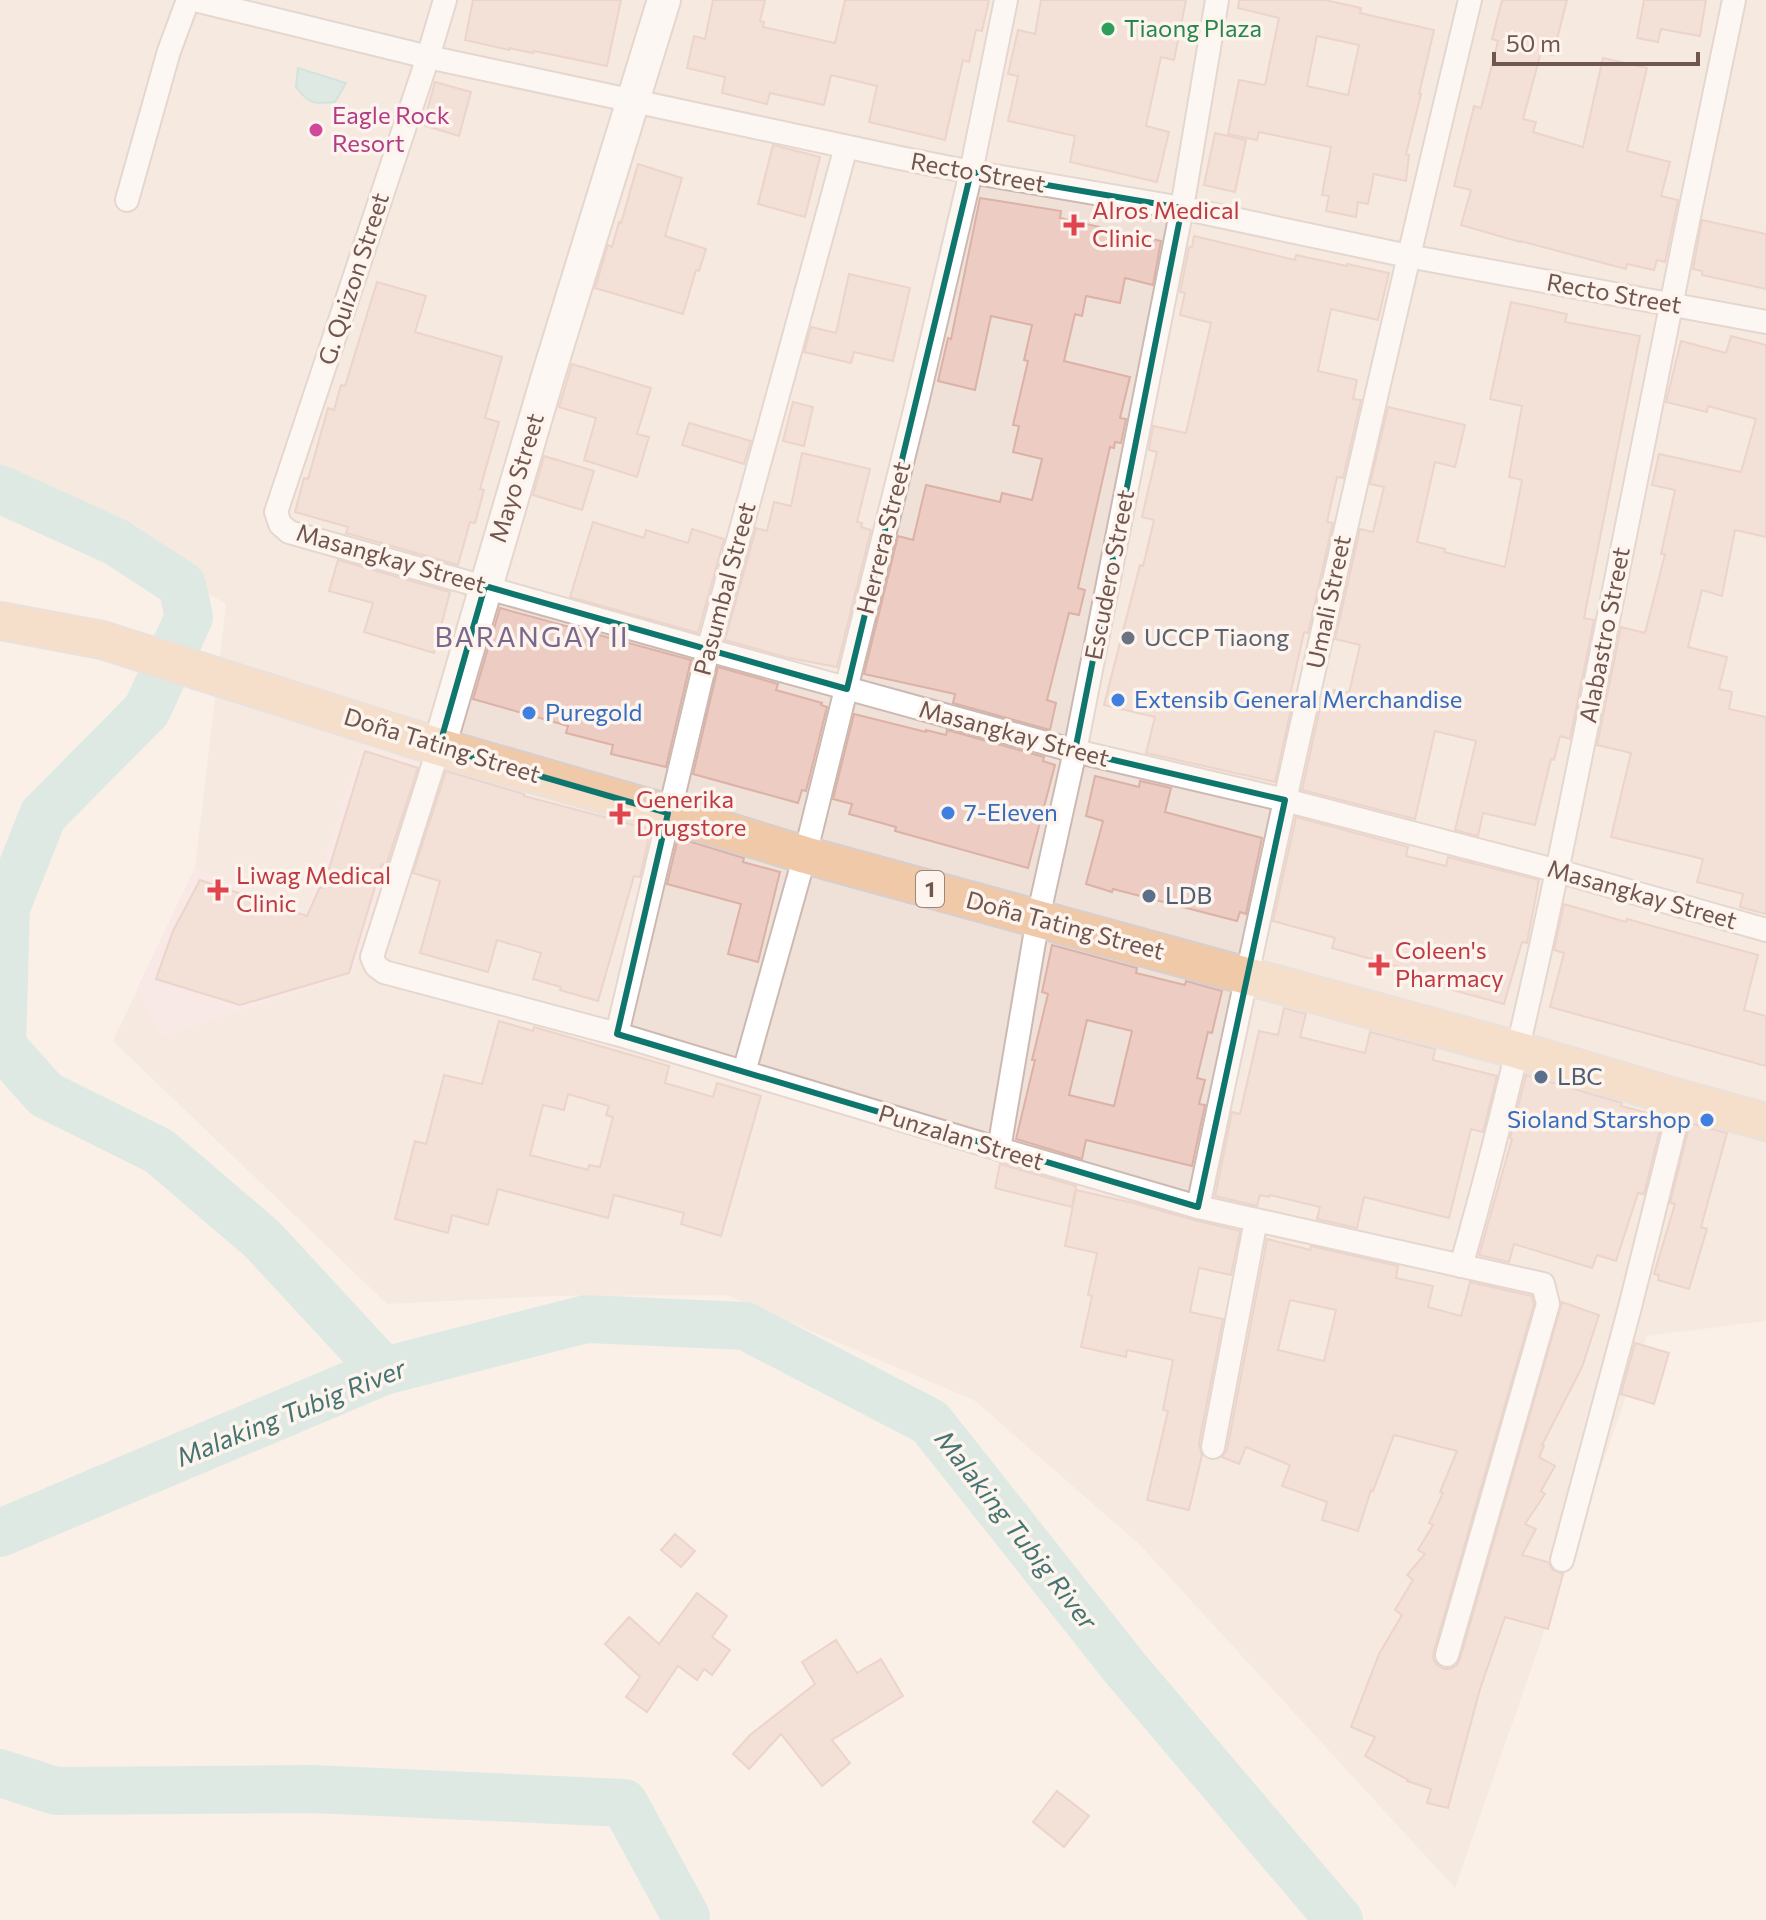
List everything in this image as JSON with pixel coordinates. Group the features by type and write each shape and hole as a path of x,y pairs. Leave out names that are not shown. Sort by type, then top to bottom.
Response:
{"main road":[{"name":"Doña Tating Street","path":"0,621 102,640 439,747 805,855 1517,1050 1766,1122"}],"street":[{"path":"127,200 169,51 188,0"},
{"name":"G. Quizon Street","path":"276,512 445,0"},
{"name":"Mayo Street","path":"372,957 439,747 664,0"},
{"name":"Herrera Street","path":"744,1072 805,855 847,689 971,172 1006,0"},
{"name":"Escudero Street","path":"999,1149 1038,918 1075,751 1182,208 1217,0"},
{"name":"Umali Street","path":"1198,1207 1347,518 1470,0"},
{"name":"Alabastro Street","path":"1461,1266 1488,1172 1558,871 1670,304 1734,0"},
{"name":"Recto Street","path":"206,1 428,57 846,147 1182,208 1408,256 1766,322"},
{"name":"Pasumbal Street","path":"617,1034 708,650 846,147"},
{"name":"Masangkay Street","path":"276,512 280,524 289,532 847,689 1075,751 1285,800 1558,871 1766,930"},
{"name":"Punzalan Street","path":"372,957 376,966 384,972 617,1034 1198,1207 1543,1284 1548,1304 1447,1655"},
{"path":"1562,1560 1682,1099"},
{"path":"1213,1447 1256,1220"}],"highlighted area":[{"path":"971,172 1182,208 1075,751 1285,800 1198,1207 617,1034 668,813 439,747 485,586 847,689"}],"shaded area":[{"path":"0,0 1766,0 1766,1321 1647,1336 1455,1888 1140,1545 975,1401 727,1295 553,1296 387,1304 113,1041 195,868 226,604 0,471"},
{"name":"Liwag Medical Clinic","path":"362,747 417,761 354,974 161,1037 137,989 195,868 306,911"}],"water":[{"path":"298,68 346,83 335,102 313,102 296,87"}],"building":[{"path":"473,0 621,0 607,66 465,40"},
{"path":"713,0 765,0 760,21 764,22 763,27 835,43 845,0 989,0 982,31 976,30 969,62 963,60 945,140 869,122 877,86 831,75 824,105 770,93 767,104 722,93 725,77 687,68 694,36 705,39"},
{"path":"1041,0 1186,0 1174,60 1161,57 1146,126 1169,132 1157,182 1070,162 1075,136 1008,121 1018,76 1008,74 1018,30 1035,34"},
{"path":"1239,0 1325,0 1361,8 1360,13 1434,30 1406,154 1409,155 1406,181 1374,174 1368,204 1358,202 1356,217 1326,211 1329,196 1322,195 1331,147 1259,132 1257,140 1228,134 1239,80 1265,85 1279,18 1238,8","holes":["1317,36 1359,45 1348,95 1307,86"]},
{"path":"1502,0 1567,0 1553,55 1541,52 1523,119 1536,122 1533,132 1583,147 1603,58 1647,68 1627,151 1670,162 1661,196 1678,200 1665,262 1657,260 1654,270 1627,264 1626,269 1461,225 1471,190 1454,186 1474,106 1481,108 1498,41 1492,39"},
{"path":"1644,0 1706,0 1700,36 1661,29 1658,42 1637,38"},
{"path":"435,82 471,92 459,136 423,125"},
{"path":"1215,133 1246,140 1235,192 1204,185"},
{"path":"773,145 820,157 805,217 758,204"},
{"path":"638,164 682,178 665,236 706,249 699,271 696,270 683,314 595,288 608,245 612,247 621,223"},
{"path":"980,198 1061,211 1060,218 1161,241 1153,285 1125,278 1120,303 1086,296 1082,316 1075,314 1064,361 1130,377 1120,418 1126,419 1121,443 1115,442 1114,448 1110,447 1078,588 1085,590 1079,615 1069,613 1047,700 1056,703 1050,730 953,703 955,694 864,674 898,536 913,540 926,485 1000,502 1002,493 1032,500 1042,459 1013,452 1019,426 1013,425 1028,361 1024,360 1032,325 991,316 975,390 938,381 948,338 951,339"},
{"path":"1702,220 1766,234 1766,289 1702,275 1702,271 1693,269"},
{"path":"1194,236 1295,260 1296,255 1389,273 1378,320 1331,309 1318,371 1357,380 1353,399 1361,400 1343,478 1337,477 1327,522 1333,523 1308,633 1304,632 1275,782 1146,753 1155,717 1104,705 1154,520 1142,517 1157,452 1149,450 1153,426 1186,433 1211,323 1180,315 1185,293 1180,292"},
{"path":"849,274 910,288 893,361 854,352 851,363 804,352 811,327 836,333"},
{"path":"377,282 426,296 415,332 502,357 485,418 499,422 480,489 484,490 475,523 470,522 458,565 346,533 348,527 295,512 304,478 308,479 328,408 334,410 341,385 345,386"},
{"path":"1511,302 1567,314 1565,322 1640,336 1584,618 1594,620 1570,739 1560,736 1554,760 1551,759 1535,825 1483,813 1478,836 1455,830 1476,741 1435,731 1415,819 1302,790 1321,703 1331,705 1334,690 1349,693 1360,645 1335,639 1360,529 1373,532 1384,487 1370,484 1388,407 1465,425 1455,467 1435,462 1417,542 1505,567 1522,480 1509,477 1522,406 1490,399"},
{"path":"1731,336 1766,345 1766,537 1735,530 1722,596 1702,590 1688,647 1727,657 1719,689 1732,692 1729,709 1766,717 1766,914 1740,907 1743,894 1697,882 1703,859 1611,837 1631,753 1597,745 1621,627 1645,633 1665,554 1661,554 1675,490 1652,485 1659,454 1741,472 1756,419 1708,406 1707,412 1666,402 1681,341 1726,353"},
{"path":"572,364 651,388 637,434 649,437 637,477 584,460 596,418 559,407"},
{"path":"793,402 813,407 804,446 783,441"},
{"path":"689,423 751,441 744,464 682,445"},
{"path":"802,453 870,469 857,522 871,530 837,667 785,657 725,640 756,528 767,531 774,502 791,506"},
{"path":"544,456 594,471 582,510 533,495"},
{"path":"593,522 644,538 646,530 688,543 692,529 724,539 698,633 570,597"},
{"path":"338,560 450,592 434,653 364,632 373,603 329,591"},
{"path":"500,608 691,660 666,767 611,754 613,745 566,733 568,726 473,699"},
{"path":"718,667 778,684 776,690 827,707 806,791 802,790 798,803 693,774"},
{"path":"854,714 926,732 946,735 947,730 1044,757 1043,761 1055,765 1028,868 895,831 896,827 849,814 852,804 833,799"},
{"name":"Liwag Medical Clinic","path":"365,751 418,768 386,866 382,864 349,973 240,1005 156,979 173,931 200,880 307,916 320,887 323,888"},
{"path":"446,771 524,796 646,828 648,842 640,877 634,876 598,1001 533,979 541,953 497,940 488,972 420,953 440,881 413,873"},
{"path":"1095,776 1139,787 1140,781 1171,788 1165,812 1262,838 1246,914 1240,912 1237,921 1086,884 1103,821 1086,816"},
{"path":"1296,817 1408,847 1406,856 1446,866 1448,857 1539,880 1527,943 1522,942 1504,1004 1412,979 1414,971 1332,948 1335,938 1273,921"},
{"path":"678,838 780,872 758,962 728,954 741,904 667,884"},
{"path":"1564,904 1758,955 1744,1010 1766,1016 1766,1066 1550,1007 1564,953 1554,950"},
{"path":"1052,945 1137,968 1136,973 1185,985 1186,981 1222,991 1197,1078 1205,1080 1199,1104 1205,1105 1192,1166 1086,1140 1082,1159 1016,1139 1048,994 1042,992","holes":["1087,1020 1132,1031 1114,1106 1069,1095"]},
{"path":"1284,1008 1306,1014 1300,1037 1365,1053 1370,1032 1435,1049 1433,1060 1497,1076 1483,1132 1471,1129 1449,1218 1364,1197 1357,1228 1317,1219 1320,1207 1270,1195 1260,1195 1257,1206 1215,1196 1232,1112 1240,1114 1259,1031 1278,1035"},
{"path":"499,1021 533,1031 534,1027 669,1066 665,1083 713,1097 717,1083 761,1096 721,1236 681,1224 684,1213 614,1195 608,1218 498,1189 488,1225 452,1215 448,1233 395,1219 415,1141 426,1144 444,1075 482,1084","holes":["568,1094 609,1106 606,1115 613,1117 600,1167 589,1165 588,1170 530,1155 543,1105 564,1110"]},
{"path":"1526,1075 1663,1117 1644,1194 1638,1193 1616,1261 1597,1255 1592,1268 1514,1244 1509,1262 1479,1255 1512,1139"},
{"path":"1690,1123 1727,1133 1701,1227 1707,1229 1689,1289 1658,1280 1659,1275 1654,1274 1675,1204 1670,1203"},
{"path":"1000,1164 1076,1186 1072,1207 995,1188"},
{"path":"1076,1190 1240,1231 1231,1275 1199,1268 1190,1312 1223,1319 1199,1444 1202,1455 1189,1510 1147,1500 1168,1411 1163,1410 1173,1360 1127,1350 1126,1357 1081,1347 1097,1253 1065,1246"},
{"path":"1267,1239 1398,1266 1396,1278 1433,1286 1428,1307 1461,1316 1470,1282 1532,1296 1534,1304 1434,1651 1436,1664 1450,1669 1460,1659 1562,1302 1599,1315 1582,1367 1542,1445 1539,1457 1555,1466 1541,1491 1545,1494 1525,1524 1536,1529 1522,1555 1548,1562 1553,1570 1563,1574 1548,1629 1505,1617 1480,1689 1448,1808 1427,1803 1431,1789 1407,1781 1365,1756 1375,1737 1351,1727 1379,1654 1402,1615 1395,1610 1413,1580 1407,1575 1425,1554 1418,1550 1433,1525 1429,1523 1457,1451 1394,1435 1358,1531 1322,1520 1327,1502 1282,1486 1290,1465 1246,1447 1239,1464 1222,1457 1227,1450","holes":["1290,1300 1336,1310 1324,1361 1278,1350"]},
{"path":"1635,1343 1669,1353 1654,1404 1621,1394"},
{"path":"675,1534 695,1551 681,1567 661,1550"},
{"path":"697,1593 727,1616 712,1637 730,1650 712,1675 704,1669 697,1680 678,1666 647,1712 626,1697 640,1677 605,1644 629,1617 659,1644"},
{"path":"836,1640 857,1673 881,1659 903,1696 832,1740 850,1763 822,1786 781,1734 749,1769 733,1754 750,1735 815,1684 802,1662"},
{"path":"1057,1791 1089,1816 1064,1847 1033,1822"}],"waterway":[{"path":"0,489 116,542 182,585 189,617 147,710 43,815 6,908 2,1046 46,1095 159,1151 262,1239 384,1371"},
{"name":"Malaking Tubig River","path":"0,1533 384,1371 586,1319 745,1326 930,1422 1125,1668 1339,1920"},
{"name":"Malaking Tubig River","path":"0,1773 56,1791 312,1789 624,1803 686,1920"}],"place":[{"name":"Tiaong Plaza","path":"1108,29"},
{"name":"Eagle Rock Resort","path":"316,130"},
{"name":"Alros Medical Clinic","path":"1074,225"},
{"name":"UCCP Tiaong","path":"1128,638"},
{"name":"Extensib General Merchandise","path":"1118,700"},
{"name":"Puregold","path":"529,713"},
{"name":"7-Eleven","path":"948,813"},
{"name":"Generika Drugstore","path":"620,814"},
{"name":"Liwag Medical Clinic","path":"218,890"},
{"name":"LDB","path":"1149,896"},
{"name":"Coleen's Pharmacy","path":"1379,965"},
{"name":"LBC","path":"1541,1077"},
{"name":"Sioland Starshop","path":"1707,1120"}],"district":[{"name":"BARANGAY II","path":"532,637"}]}
